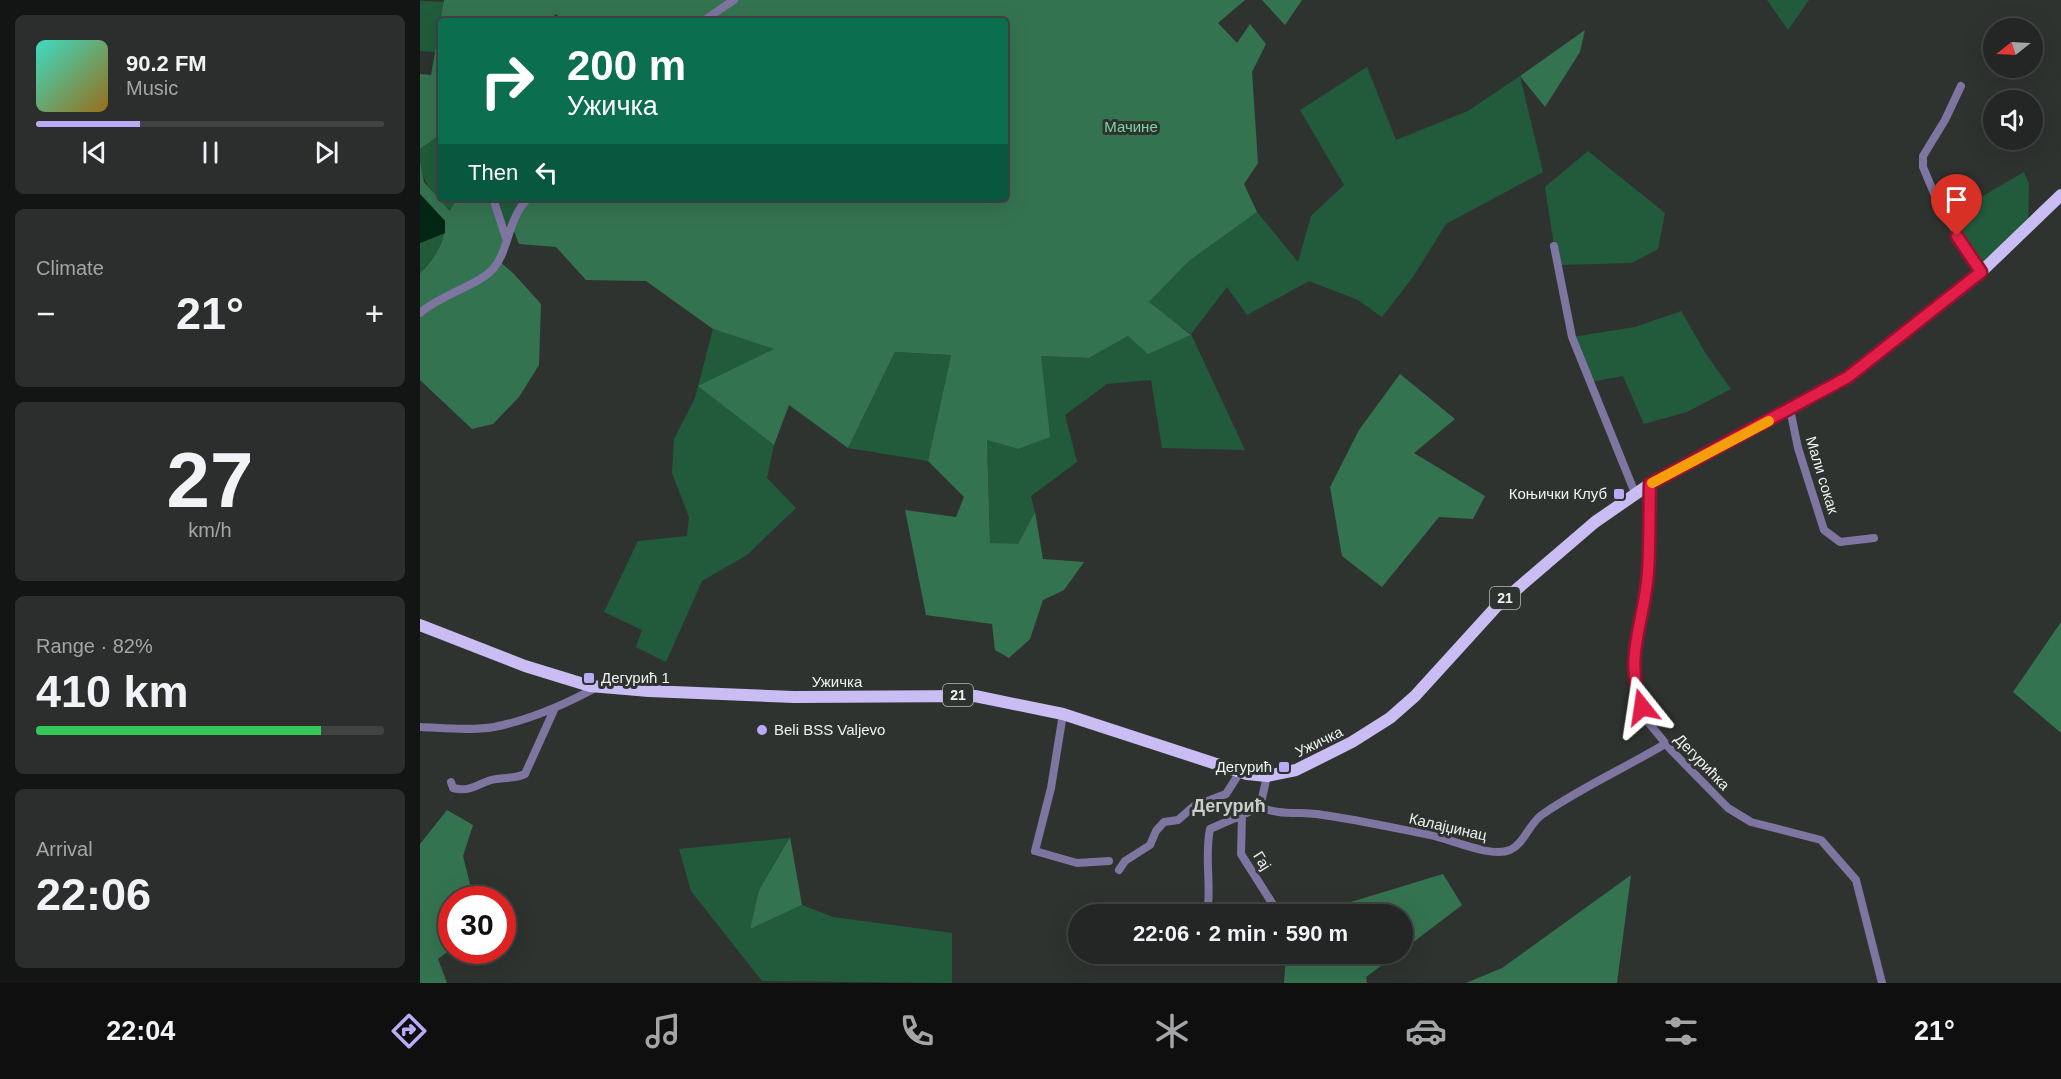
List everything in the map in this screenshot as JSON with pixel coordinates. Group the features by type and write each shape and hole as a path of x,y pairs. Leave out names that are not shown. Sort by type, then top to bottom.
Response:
{"main road":[{"name":"Ужичка","path":"420,625 536,670 598,687 794,697 967,696 1064,714 1240,772 1268,776 1306,766 1363,736 1390,718 1415,696 1503,600 1595,522 1650,484 1834,386 1873,360 1981,272 2061,195"}],"street":[{"path":"707,18 734,0"},
{"path":"1961,86 1945,120 1923,156 1923,167 1938,203 1981,272"},
{"path":"494,201 506,238"},
{"path":"420,313 429,305 490,272 499,261 518,210 526,201"},
{"path":"1554,246 1572,337 1584,370 1603,407 1635,493"},
{"name":"Мали сокак","path":"1790,409 1798,448 1824,530 1840,542 1875,538"},
{"name":"Дегурићка","path":"1650,484 1648,573 1632,662 1636,693 1648,722 1665,744 1728,808 1751,822 1821,840 1856,880 1882,983"},
{"path":"420,727 459,729 495,727 554,710 598,687"},
{"path":"451,782 453,788 460,790 478,787 493,779 515,778 525,774 554,710"},
{"path":"1064,714 1051,788 1035,851 1077,863 1109,861"},
{"name":"Калајџинац","path":"1260,807 1268,810 1321,814 1444,838 1485,851 1509,850 1523,839 1529,827 1541,815 1614,770 1665,744"},
{"path":"1119,870 1125,861 1150,845 1156,831 1164,822 1178,820 1194,806 1226,794 1240,772"},
{"path":"1209,904 1207,842 1210,829 1260,807 1268,776"},
{"name":"Гај","path":"1242,816 1241,855 1272,903"}],"shaded area":[{"path":"1767,0 1809,0 1788,30"},
{"path":"420,1 444,2 441,18 438,18 435,52 420,51"},
{"path":"1367,67 1396,140 1468,111 1520,76 1543,172 1446,224 1413,277 1382,317 1358,300 1309,281 1247,315 1227,287 1191,334 1148,303 1189,261 1257,212 1298,262 1311,216 1344,185 1300,110"},
{"path":"438,130 438,197 427,184 420,160 420,149 437,137"},
{"path":"1588,151 1665,213 1658,249 1632,263 1557,265 1545,187"},
{"path":"2024,172 2029,184 2028,228 1981,272 1938,203 1981,197"},
{"path":"420,194 445,221 445,233 420,243"},
{"path":"442,201 456,201 451,211"},
{"path":"491,201 526,201 506,238"},
{"path":"445,233 438,252 420,273 420,243"},
{"path":"1681,311 1706,354 1731,389 1687,412 1644,424 1623,376 1590,382 1572,337 1635,327"},
{"path":"713,329 775,349 699,386 774,445 767,478 796,508 747,555 702,581 666,662 636,647 642,630 604,612 638,541 687,536 689,517 672,473 674,439 695,398"},
{"path":"1191,334 1245,450 1162,448 1151,380 1107,384 1065,415 1077,462 1031,496 1035,512 1018,545 990,543 987,440 1018,449 1041,356 1089,358 1128,336"},
{"path":"895,352 951,355 928,461 848,448"},
{"path":"789,838 759,890 750,929 802,905 833,917 952,933 952,983 762,981 691,891 679,849"}],"green space":[{"name":"Мачине","path":"444,0 1245,0 1218,23 1237,43 1250,24 1266,44 1252,72 1258,163 1244,184 1257,212 1189,261 1149,302 1191,335 1148,354 1128,336 1089,358 1041,356 1050,437 1018,449 987,440 990,543 1018,544 1035,512 1043,559 1084,562 1064,590 1043,600 1030,639 1009,658 995,650 992,624 926,615 905,510 956,517 964,497 928,461 951,355 895,352 848,448 789,405 774,445 698,386 774,349 713,329 646,281 586,280 556,247 519,244 511,223 526,201 1008,201 1008,18 561,18 556,14 552,18 441,18"},
{"path":"1262,0 1302,0 1285,25"},
{"path":"1585,30 1580,52 1545,107 1520,76"},
{"name":"Мачине","path":"438,35 437,137 420,149 420,74 431,75"},
{"path":"420,160 424,182 438,198 438,201 441,201 450,211 455,201 493,202 506,238 499,261 541,304 539,365 519,397 493,424 472,429 420,380 420,273 430,262 441,243 445,221 420,194"},
{"path":"1400,374 1455,419 1414,453 1485,496 1473,519 1439,517 1382,587 1342,556 1330,487 1359,430"},
{"path":"2061,622 2061,733 2013,692"},
{"path":"447,810 473,825 463,856 470,886 438,886 438,964 447,983 420,983 420,844"},
{"path":"790,837 802,905 750,929 759,890"},
{"path":"1443,874 1462,905 1413,942 1413,904 1344,904"},
{"path":"1631,875 1617,983 1466,983 1502,968"},
{"path":"1285,964 1384,964 1366,977 1367,983 1284,983"}],"slow traffic":[{"path":"1652,483 1769,421"}],"place":[{"name":"Коњички Клуб","path":"1619,494"},
{"name":"Дегурић 1","path":"589,678"},
{"name":"Beli BSS Valjevo","path":"762,730"},
{"name":"Дегурић","path":"1284,767"}],"district":[{"name":"Дегурић","path":"1229,806"}],"route":[{"path":"1642,707 1636,693 1632,662 1648,573 1650,484 1834,386 1873,360 1981,272 1957,236"}]}
